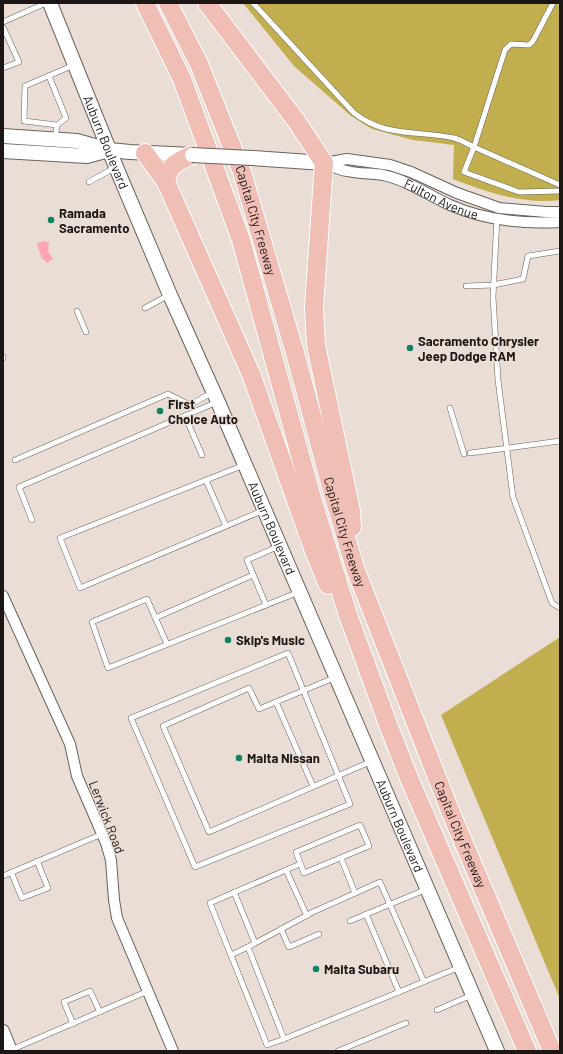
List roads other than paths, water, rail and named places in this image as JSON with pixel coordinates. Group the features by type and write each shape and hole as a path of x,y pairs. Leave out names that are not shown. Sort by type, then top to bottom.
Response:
{"highway":[{"name":"Capital City Freeway","path":"145,3 182,79 241,240 313,502 348,615 409,778 527,1051"},
{"name":"Capital City Freeway","path":"168,3 199,64 242,172 295,353 333,494 355,568 451,813 552,1051"},
{"path":"207,3 297,122 324,163 314,307 316,345 351,511 355,568"},
{"path":"145,153 166,182 251,374 314,551 389,727"},
{"path":"166,182 168,171 174,164 192,155"}],"main road":[{"name":"Auburn Boulevard","path":"50,3 116,167 170,294 300,591 497,1051"},
{"name":"Fulton Avenue","path":"3,136 78,141 109,150 324,163"},
{"name":"Fulton Avenue","path":"3,151 87,156 109,150"}],"street":[{"name":"Fulton Avenue","path":"324,163 348,160 390,165 411,172 457,193 499,208 560,212"},
{"name":"Fulton Avenue","path":"324,163 348,172 383,175 410,184 450,205 479,216 545,223 560,222"},
{"name":"Lerwick Road","path":"3,596 70,744 77,776 102,834 111,860 117,918 174,1051"},
{"path":"3,1031 11,1051"}],"lane":[{"path":"3,22 46,3"},
{"path":"253,3 354,113 365,121 377,127 388,130 456,138 560,185"},
{"path":"553,3 533,41 529,45 511,44 505,50 474,147 464,172 519,192 560,191"},
{"path":"3,27 18,62 3,68"},
{"path":"58,125 24,122 25,86 75,65"},
{"path":"49,76 66,118 58,125 55,140"},
{"path":"89,182 116,167"},
{"path":"499,208 496,219 492,297 498,380 514,497 552,603 560,608"},
{"path":"466,286 493,285 524,279 528,256 560,251"},
{"path":"145,308 170,294"},
{"path":"77,311 86,332"},
{"path":"15,460 168,394 190,405 216,397"},
{"path":"32,520 19,487 185,416 216,397"},
{"path":"450,408 464,454"},
{"path":"185,416 202,456"},
{"path":"470,453 560,441"},
{"path":"245,464 60,538 80,588 265,510"},
{"path":"206,480 226,526"},
{"path":"266,605 247,560 280,546"},
{"path":"155,618 253,575"},
{"path":"167,644 147,599 92,622 108,668 300,591"},
{"path":"288,653 303,691 350,804 195,867 131,718 288,653"},
{"path":"337,677 259,709 250,688 163,726 209,832 373,761"},
{"path":"276,702 313,786"},
{"path":"360,825 369,846 304,873 300,864 296,852 360,825"},
{"path":"3,876 102,834"},
{"path":"340,858 355,893"},
{"path":"11,872 22,898 48,888 37,861"},
{"path":"300,864 210,902 267,1045 461,966"},
{"path":"286,870 307,916"},
{"path":"231,955 281,928 380,882 424,982"},
{"path":"350,921 428,889"},
{"path":"234,892 255,943"},
{"path":"366,914 398,992"},
{"path":"281,928 289,947 319,934"},
{"path":"248,946 284,1039"},
{"path":"73,1024 64,1002 90,990 100,1012"},
{"path":"11,1051 148,991"},
{"path":"437,1010 473,995"},
{"path":"338,1051 406,1024"}],"place":[{"name":"Ramada Sacramento","path":"51,220"},
{"name":"Sacramento Chrysler Jeep Dodge RAM","path":"410,348"},
{"name":"First Choice Auto","path":"160,411"},
{"name":"Skip's Music","path":"228,640"},
{"name":"Maita Nissan","path":"239,758"},
{"name":"Maita Subaru","path":"316,969"}]}
